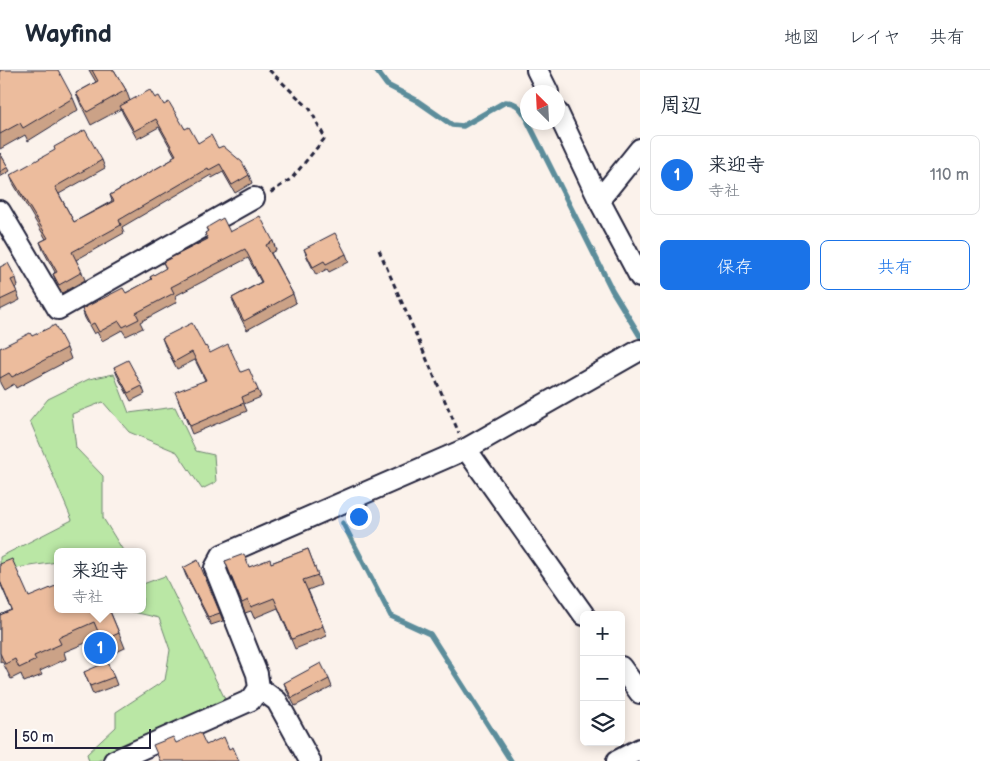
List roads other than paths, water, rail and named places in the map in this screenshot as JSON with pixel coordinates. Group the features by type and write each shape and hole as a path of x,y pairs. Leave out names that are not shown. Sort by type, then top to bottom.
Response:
{"street":[{"path":"537,70 544,85"},
{"path":"565,128 599,200 640,277"},
{"path":"599,200 640,149"},
{"path":"0,211 58,309 254,198"},
{"path":"114,761 251,700 258,688 257,674 215,568 222,555 466,449 638,352"},
{"path":"466,449 581,611"},
{"path":"625,672 640,693"},
{"path":"258,688 276,701 310,761"},
{"path":"617,761 640,749"}],"waterway":[{"path":"376,70 387,85 416,100 452,125 463,126 505,102 513,103 520,108"},
{"path":"532,130 612,290 640,336"},
{"path":"343,523 391,616 430,634 511,761"}],"place":[{"name":"来迎寺","path":"100,648"}]}
